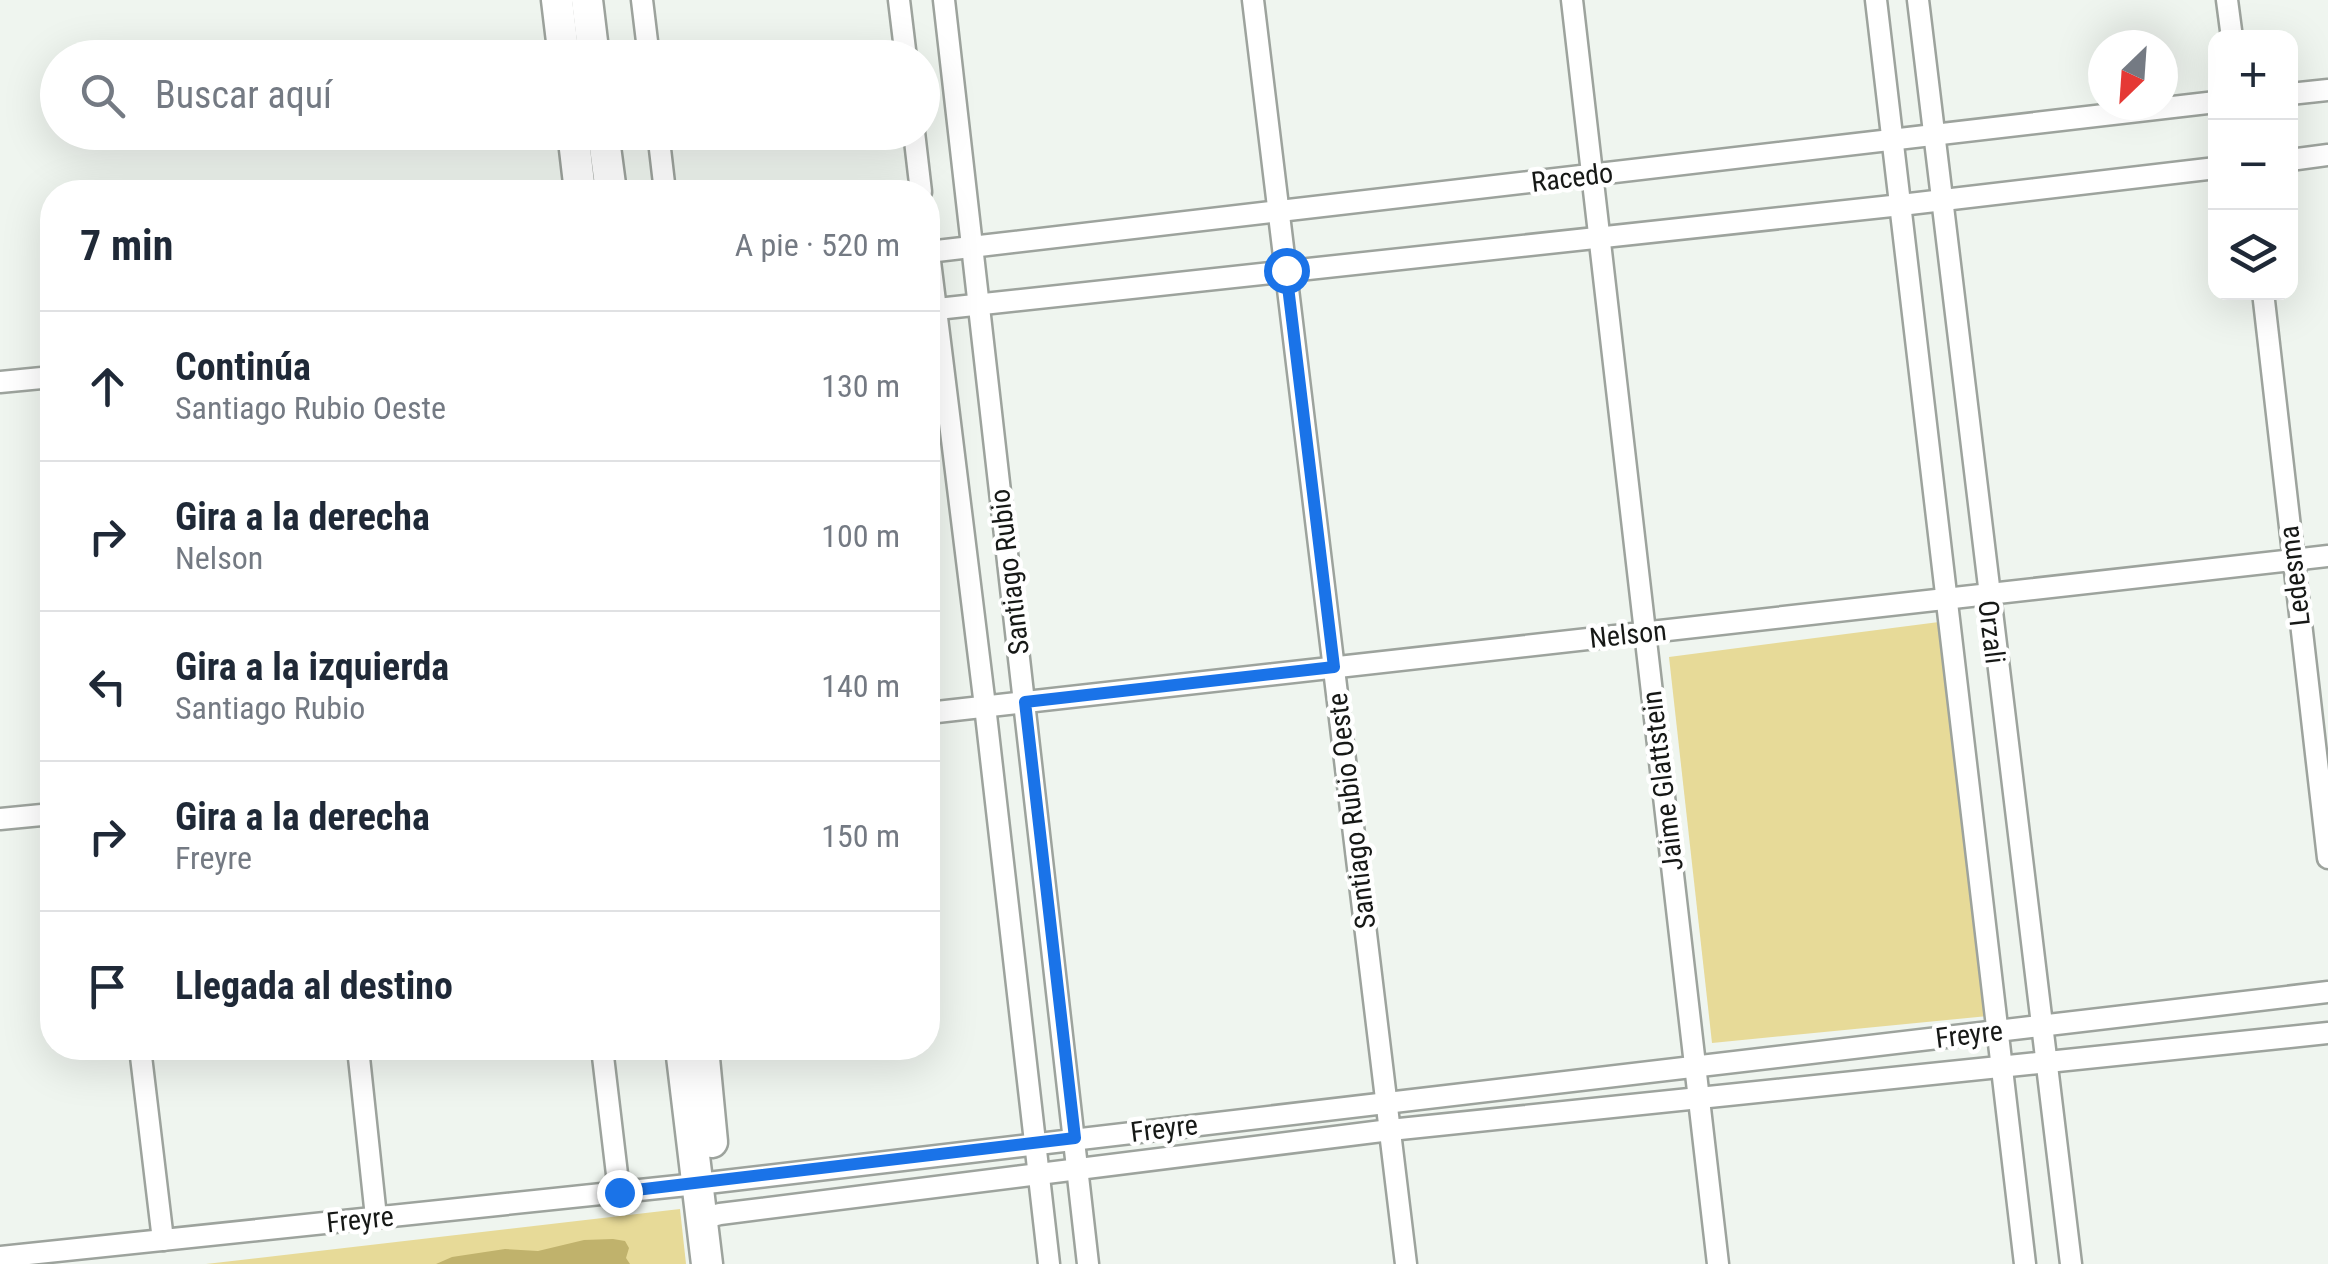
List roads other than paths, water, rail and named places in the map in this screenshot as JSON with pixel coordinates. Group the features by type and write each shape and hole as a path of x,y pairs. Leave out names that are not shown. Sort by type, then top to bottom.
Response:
{"street":[{"path":"557,0 562,40"},
{"path":"587,0 592,40"},
{"path":"642,0 647,40"},
{"path":"899,0 904,40"},
{"name":"Santiago Rubio","path":"944,0 1088,1264"},
{"name":"Santiago Rubio Oeste","path":"1253,0 1406,1264"},
{"name":"Jaime Glattstein","path":"1572,0 1718,1264"},
{"name":"Orzali","path":"1876,0 2025,1264"},
{"name":"Orzali","path":"1918,0 2071,1264"},
{"path":"2227,0 2231,30"},
{"path":"2298,93 2328,90"},
{"name":"Racedo","path":"940,249 2208,103"},
{"path":"575,150 579,180"},
{"path":"606,150 610,180"},
{"path":"660,150 663,180"},
{"path":"916,150 920,180"},
{"path":"2298,159 2328,156"},
{"path":"940,308 2208,169"},
{"name":"Ledesma","path":"2264,300 2328,858"},
{"name":"Santiago Rubio","path":"940,374 986,706 1049,1264"},
{"path":"0,382 40,377"},
{"name":"Nelson","path":"940,712 2328,556"},
{"path":"0,819 40,815"},
{"name":"Freyre","path":"0,1257 707,1182 2328,992"},
{"name":"Freyre","path":"711,1217 1390,1130 2328,1033"},
{"path":"141,1060 162,1240"},
{"path":"359,1060 376,1218"},
{"path":"603,1060 619,1192"},
{"path":"683,1060 707,1182 711,1217 707,1264"},
{"path":"703,1060 707,1182"},
{"path":"711,1217 727,1264"}]}
